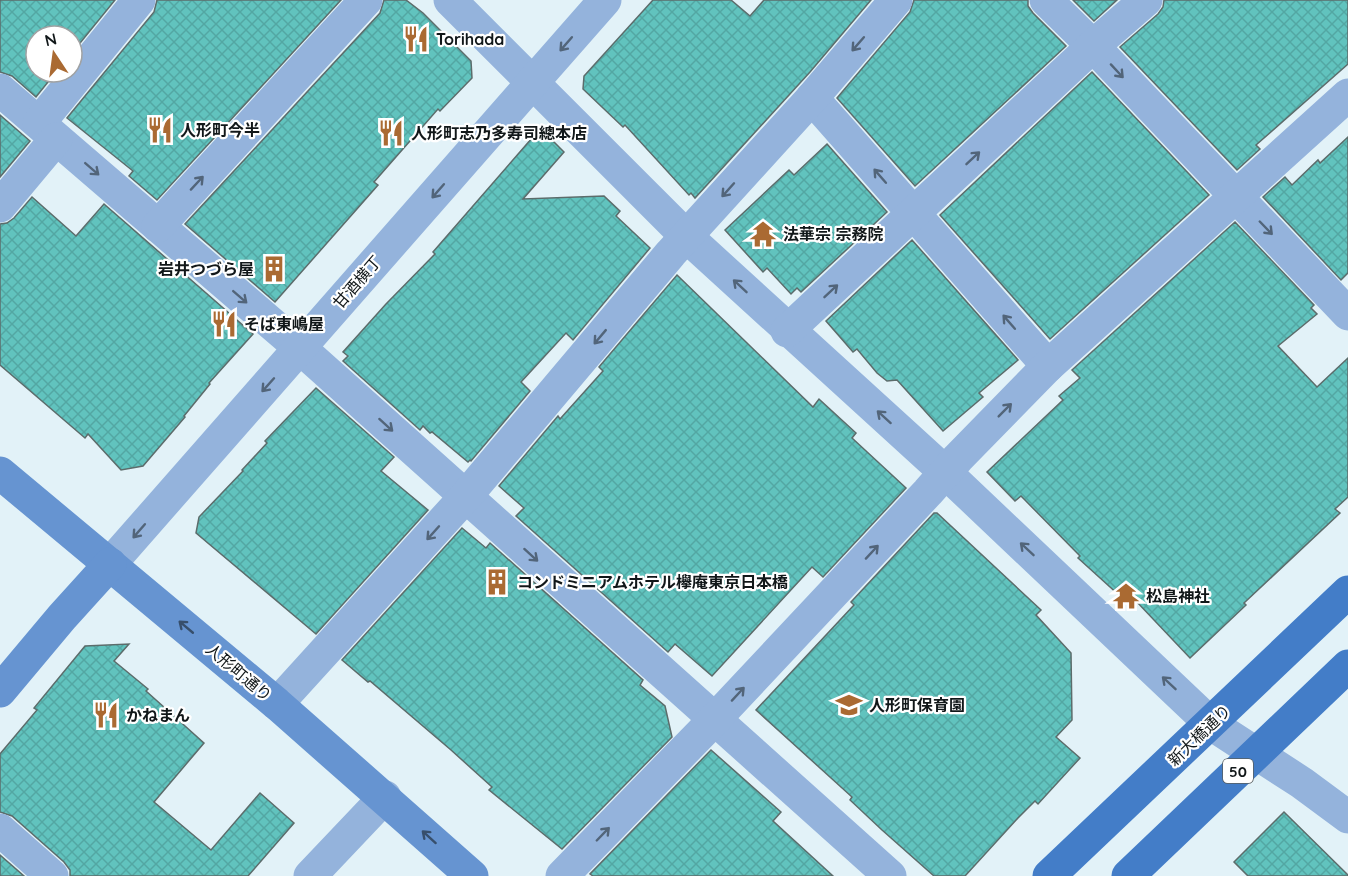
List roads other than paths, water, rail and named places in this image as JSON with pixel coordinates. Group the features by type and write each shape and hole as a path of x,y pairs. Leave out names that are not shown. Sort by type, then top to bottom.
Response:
{"main road":[{"name":"新大橋通り","path":"1049,876 1348,592"},
{"name":"50","path":"1128,876 1348,666"}],"street":[{"path":"0,206 48,131 139,0"},
{"path":"158,226 366,0"},
{"path":"450,0 686,236 787,331 945,472 1176,688 1211,724 1302,783 1348,817"},
{"name":"甘酒横丁","path":"110,564 605,0"},
{"path":"277,704 466,496 686,236 812,98 896,0"},
{"path":"1046,0 1094,46 1348,314"},
{"path":"787,331 1146,0"},
{"path":"0,90 300,348 890,876"},
{"path":"562,876 715,719 945,472 1048,366 1348,95"},
{"path":"812,98 1048,366"},
{"name":"人形町通り","path":"0,473 277,704 472,876"},
{"path":"0,691 110,564"},
{"path":"310,876 385,797"},
{"path":"0,830 52,876"}],"place":[{"name":"Torihada","path":"416,39"},
{"name":"人形町今半","path":"160,130"},
{"name":"人形町志乃多寿司總本店","path":"391,133"},
{"name":"法華宗 宗務院","path":"763,234"},
{"name":"岩井つづら屋","path":"274,269"},
{"name":"そば東嶋屋","path":"224,324"},
{"name":"コンドミニアムホテル欅庵東京日本橋","path":"497,582"},
{"name":"松島神社","path":"1126,596"},
{"name":"人形町保育園","path":"849,705"},
{"name":"かねまん","path":"106,715"}]}
